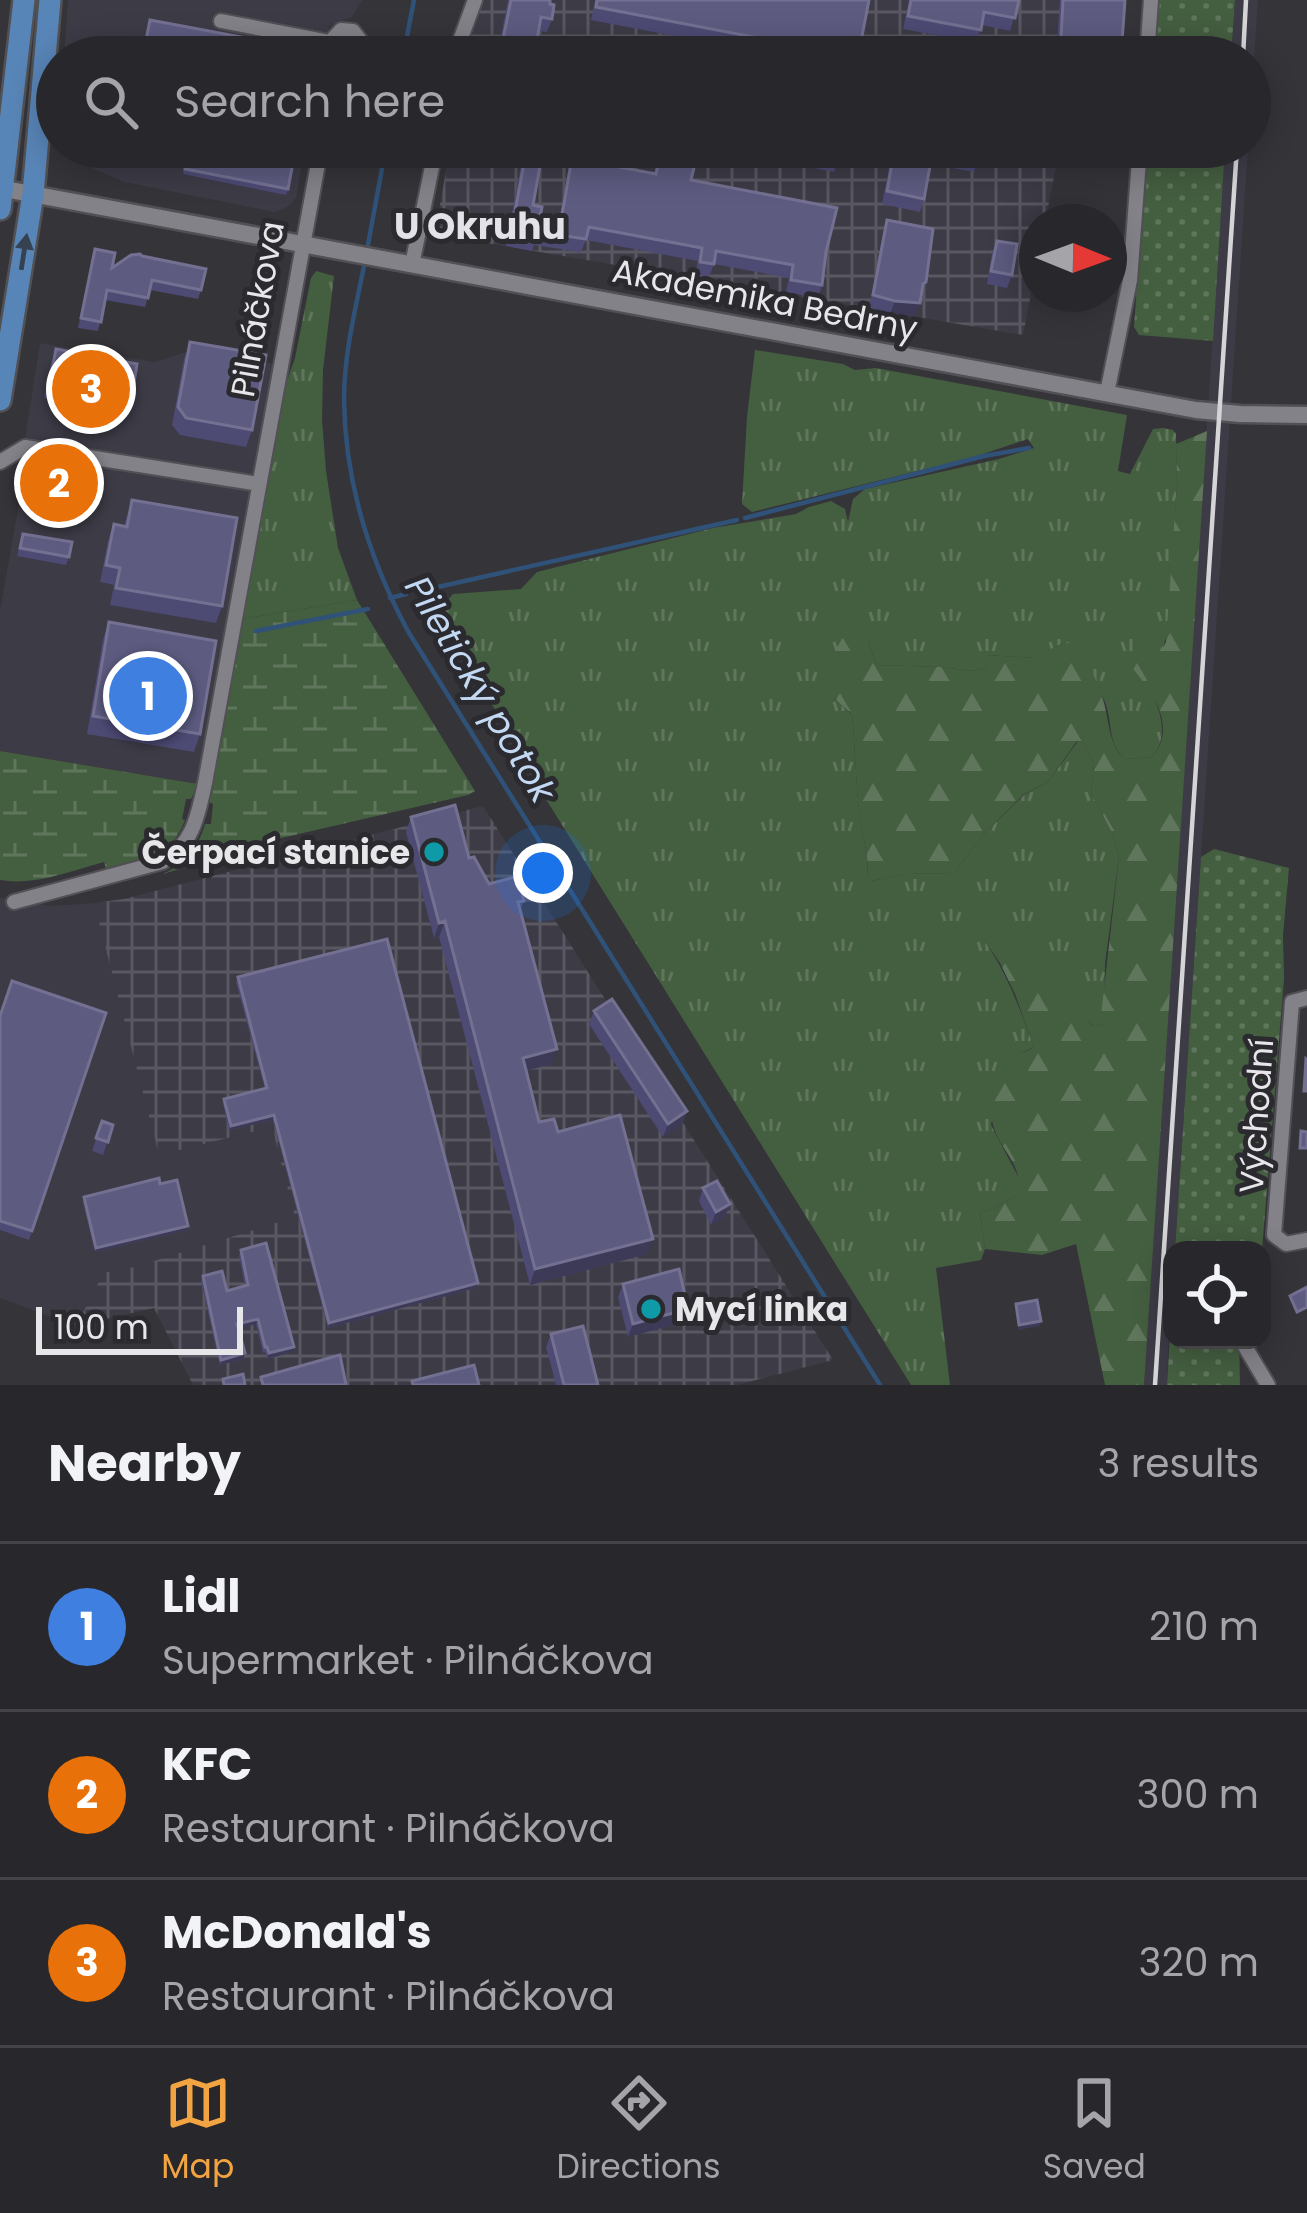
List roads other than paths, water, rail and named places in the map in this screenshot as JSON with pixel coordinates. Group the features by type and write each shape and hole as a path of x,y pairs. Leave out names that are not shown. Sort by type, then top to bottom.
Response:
{"main road":[{"path":"1,195 24,0"},
{"path":"47,36 50,0"},
{"path":"0,400 36,160"}],"street":[{"path":"462,36 475,0"},
{"path":"1148,36 1151,0"},
{"path":"221,21 280,36"},
{"name":"Pilnáčkova","path":"14,902 162,862 188,839 205,783 317,168"},
{"path":"412,265 432,168"},
{"path":"1107,393 1130,280 1138,168"},
{"name":"Akademika Bedrny","path":"1,195 33,194 1212,412 1307,415"},
{"path":"0,462 26,447 259,484"},
{"name":"Východní","path":"1307,998 1292,1002 1274,1234 1286,1244 1307,1240"},
{"path":"1246,1349 1268,1385"}],"waterway":[{"name":"Piletický potok","path":"407,36 414,0"},
{"name":"Piletický potok","path":"367,250 382,168"},
{"name":"Piletický potok","path":"365,261 346,365 345,431 362,521 395,606 880,1385"},
{"path":"745,518 1029,448"},
{"path":"420,591 737,520"},
{"path":"390,598 406,594"},
{"path":"256,631 368,609"}],"railway":[{"path":"1244,36 1246,0"},
{"path":"1155,1385 1236,168"}],"place":[{"name":"McDonald's","path":"91,389"},
{"name":"KFC","path":"59,483"},
{"name":"Lidl","path":"148,696"},
{"name":"Čerpací stanice","path":"434,852"},
{"name":"Mycí linka","path":"651,1309"}],"district":[{"name":"U Okruhu","path":"480,226"}]}
